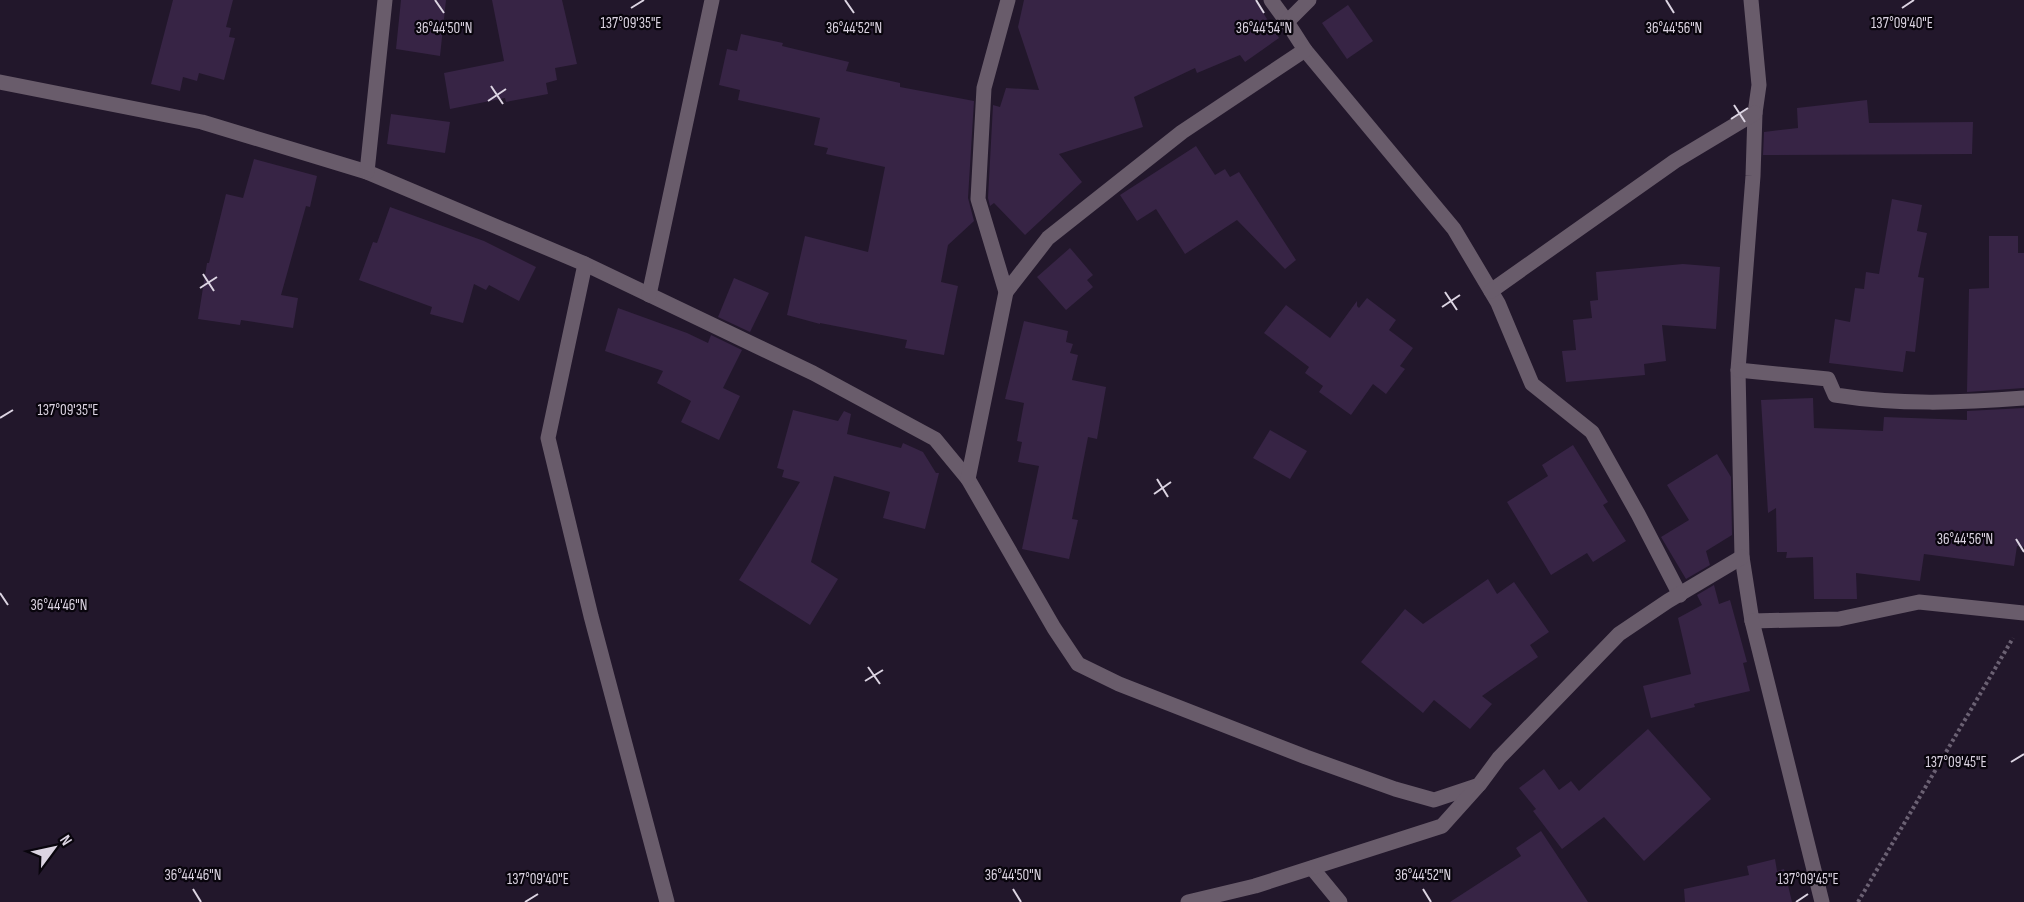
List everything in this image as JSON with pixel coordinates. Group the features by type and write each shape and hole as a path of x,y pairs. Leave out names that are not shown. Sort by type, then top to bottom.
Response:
{"street":[{"path":"367,172 385,0"},
{"path":"649,295 712,0"},
{"path":"1006,292 978,199 984,88 1008,0"},
{"path":"1271,0 1305,50 1454,230 1498,303 1532,384 1592,432 1680,596"},
{"path":"1287,22 1309,0"},
{"path":"1751,0 1759,85 1755,113 1753,177 1738,370 1742,557 1752,621 1822,902"},
{"path":"968,479 1006,292 1048,238 1182,132 1305,50"},
{"path":"0,82 202,122 367,172 585,264 813,373 935,440 968,479 1054,628 1078,664 1119,684 1306,758 1395,789 1434,800 1479,785"},
{"path":"1491,291 1675,161 1755,113"},
{"path":"585,264 548,438 591,616 667,902"},
{"path":"1738,370 1828,379 1835,395 1869,400 1964,402 2024,398"},
{"path":"1188,902 1255,886 1442,826 1479,785 1499,758 1619,634 1668,601 1680,596 1742,557"},
{"path":"1752,621 1839,619 1919,602 2024,613"},
{"path":"1312,868 1340,902"}],"path":[{"path":"1858,902 2018,630"}],"building":[{"path":"173,0 233,0 226,27 231,28 229,37 235,38 224,80 199,73 197,81 183,77 180,91 151,84"},
{"path":"401,0 446,0 440,56 396,49"},
{"path":"492,0 562,0 577,64 555,68 557,80 546,83 548,94 506,102 505,98 450,109 444,73 504,61"},
{"path":"1024,0 1255,0 1279,38 1245,62 1240,55 1197,73 1195,68 1134,97 1143,127 1059,154 1082,182 1025,235 994,203 990,206 988,198 993,105 1000,107 1006,88 1039,90 1018,27"},
{"path":"1348,5 1373,41 1347,59 1322,23"},
{"path":"741,34 783,43 782,46 849,62 846,71 900,83 900,87 974,101 968,198 974,221 948,245 941,282 958,286 944,355 905,348 907,340 820,324 787,315 805,236 868,252 885,167 826,154 828,148 814,145 820,118 738,100 740,90 719,85 727,49 737,51"},
{"path":"1867,100 1869,123 1973,122 1972,154 1763,155 1764,132 1798,128 1797,108"},
{"path":"391,114 450,122 445,153 387,144"},
{"path":"1196,146 1215,175 1225,169 1230,177 1239,172 1296,260 1285,269 1237,220 1185,254 1156,209 1137,221 1120,195"},
{"path":"254,159 317,176 310,207 306,206 281,295 298,298 293,328 241,320 240,325 198,319 207,263 209,263 226,194 243,198"},
{"path":"1892,199 1922,205 1917,231 1927,233 1918,277 1924,278 1915,352 1906,351 1903,372 1829,363 1835,319 1850,322 1855,288 1864,289 1866,272 1879,274"},
{"path":"390,207 484,241 536,267 519,301 489,285 486,290 474,284 463,323 430,314 432,307 359,280 373,242 377,243"},
{"path":"1989,236 2018,236 2018,253 2024,253 2024,388 1967,392 1969,289 1989,288"},
{"path":"1070,248 1093,275 1087,280 1093,287 1066,310 1037,277"},
{"path":"1683,264 1720,267 1716,329 1662,325 1666,361 1644,364 1645,375 1566,382 1562,351 1576,350 1573,320 1592,318 1590,301 1598,300 1596,272"},
{"path":"734,278 769,293 750,332 718,317"},
{"path":"1367,298 1396,320 1389,330 1413,348 1400,366 1405,369 1386,394 1373,384 1351,415 1319,392 1323,386 1305,373 1309,367 1264,333 1286,305 1330,338 1357,301 1359,308"},
{"path":"618,308 708,343 711,335 742,350 723,388 740,396 719,440 681,422 691,401 657,383 663,371 605,351"},
{"path":"1024,321 1068,331 1066,342 1073,344 1070,353 1078,355 1072,380 1106,387 1097,439 1088,437 1072,519 1078,520 1069,559 1022,549 1039,466 1018,462 1022,442 1017,441 1024,403 1005,399"},
{"path":"1813,398 1814,428 1883,431 1884,417 1967,420 1967,411 2024,408 2024,547 2017,546 2014,566 1924,554 1920,581 1856,573 1857,599 1814,599 1813,557 1786,558 1787,552 1777,552 1776,508 1768,513 1761,400"},
{"path":"793,410 838,421 844,411 851,414 847,434 901,448 903,443 923,452 936,473 939,473 925,529 883,518 890,492 834,476 811,562 838,579 810,625 739,580 800,482 782,477 784,470 777,468"},
{"path":"1270,430 1307,451 1290,479 1253,458"},
{"path":"1573,445 1608,502 1603,505 1626,541 1593,562 1587,553 1551,575 1507,502 1548,476 1542,465"},
{"path":"1717,454 1731,477 1732,535 1706,551 1710,565 1686,579 1661,537 1689,520 1667,485"},
{"path":"1488,579 1497,594 1514,582 1549,632 1530,645 1538,657 1482,696 1492,704 1470,729 1434,700 1423,713 1361,662 1405,609 1423,624"},
{"path":"1714,585 1719,604 1730,600 1747,662 1743,663 1750,691 1694,704 1695,707 1651,718 1643,686 1691,674 1678,618 1702,605 1697,595"},
{"path":"1648,729 1711,799 1644,861 1604,817 1562,849 1533,811 1536,809 1519,788 1544,769 1559,790 1571,781 1579,791"},
{"path":"1541,831 1588,902 1450,902 1521,856 1516,848"},
{"path":"1775,859 1777,871 1784,869 1792,902 1685,902 1684,889 1749,875 1747,866"}]}
